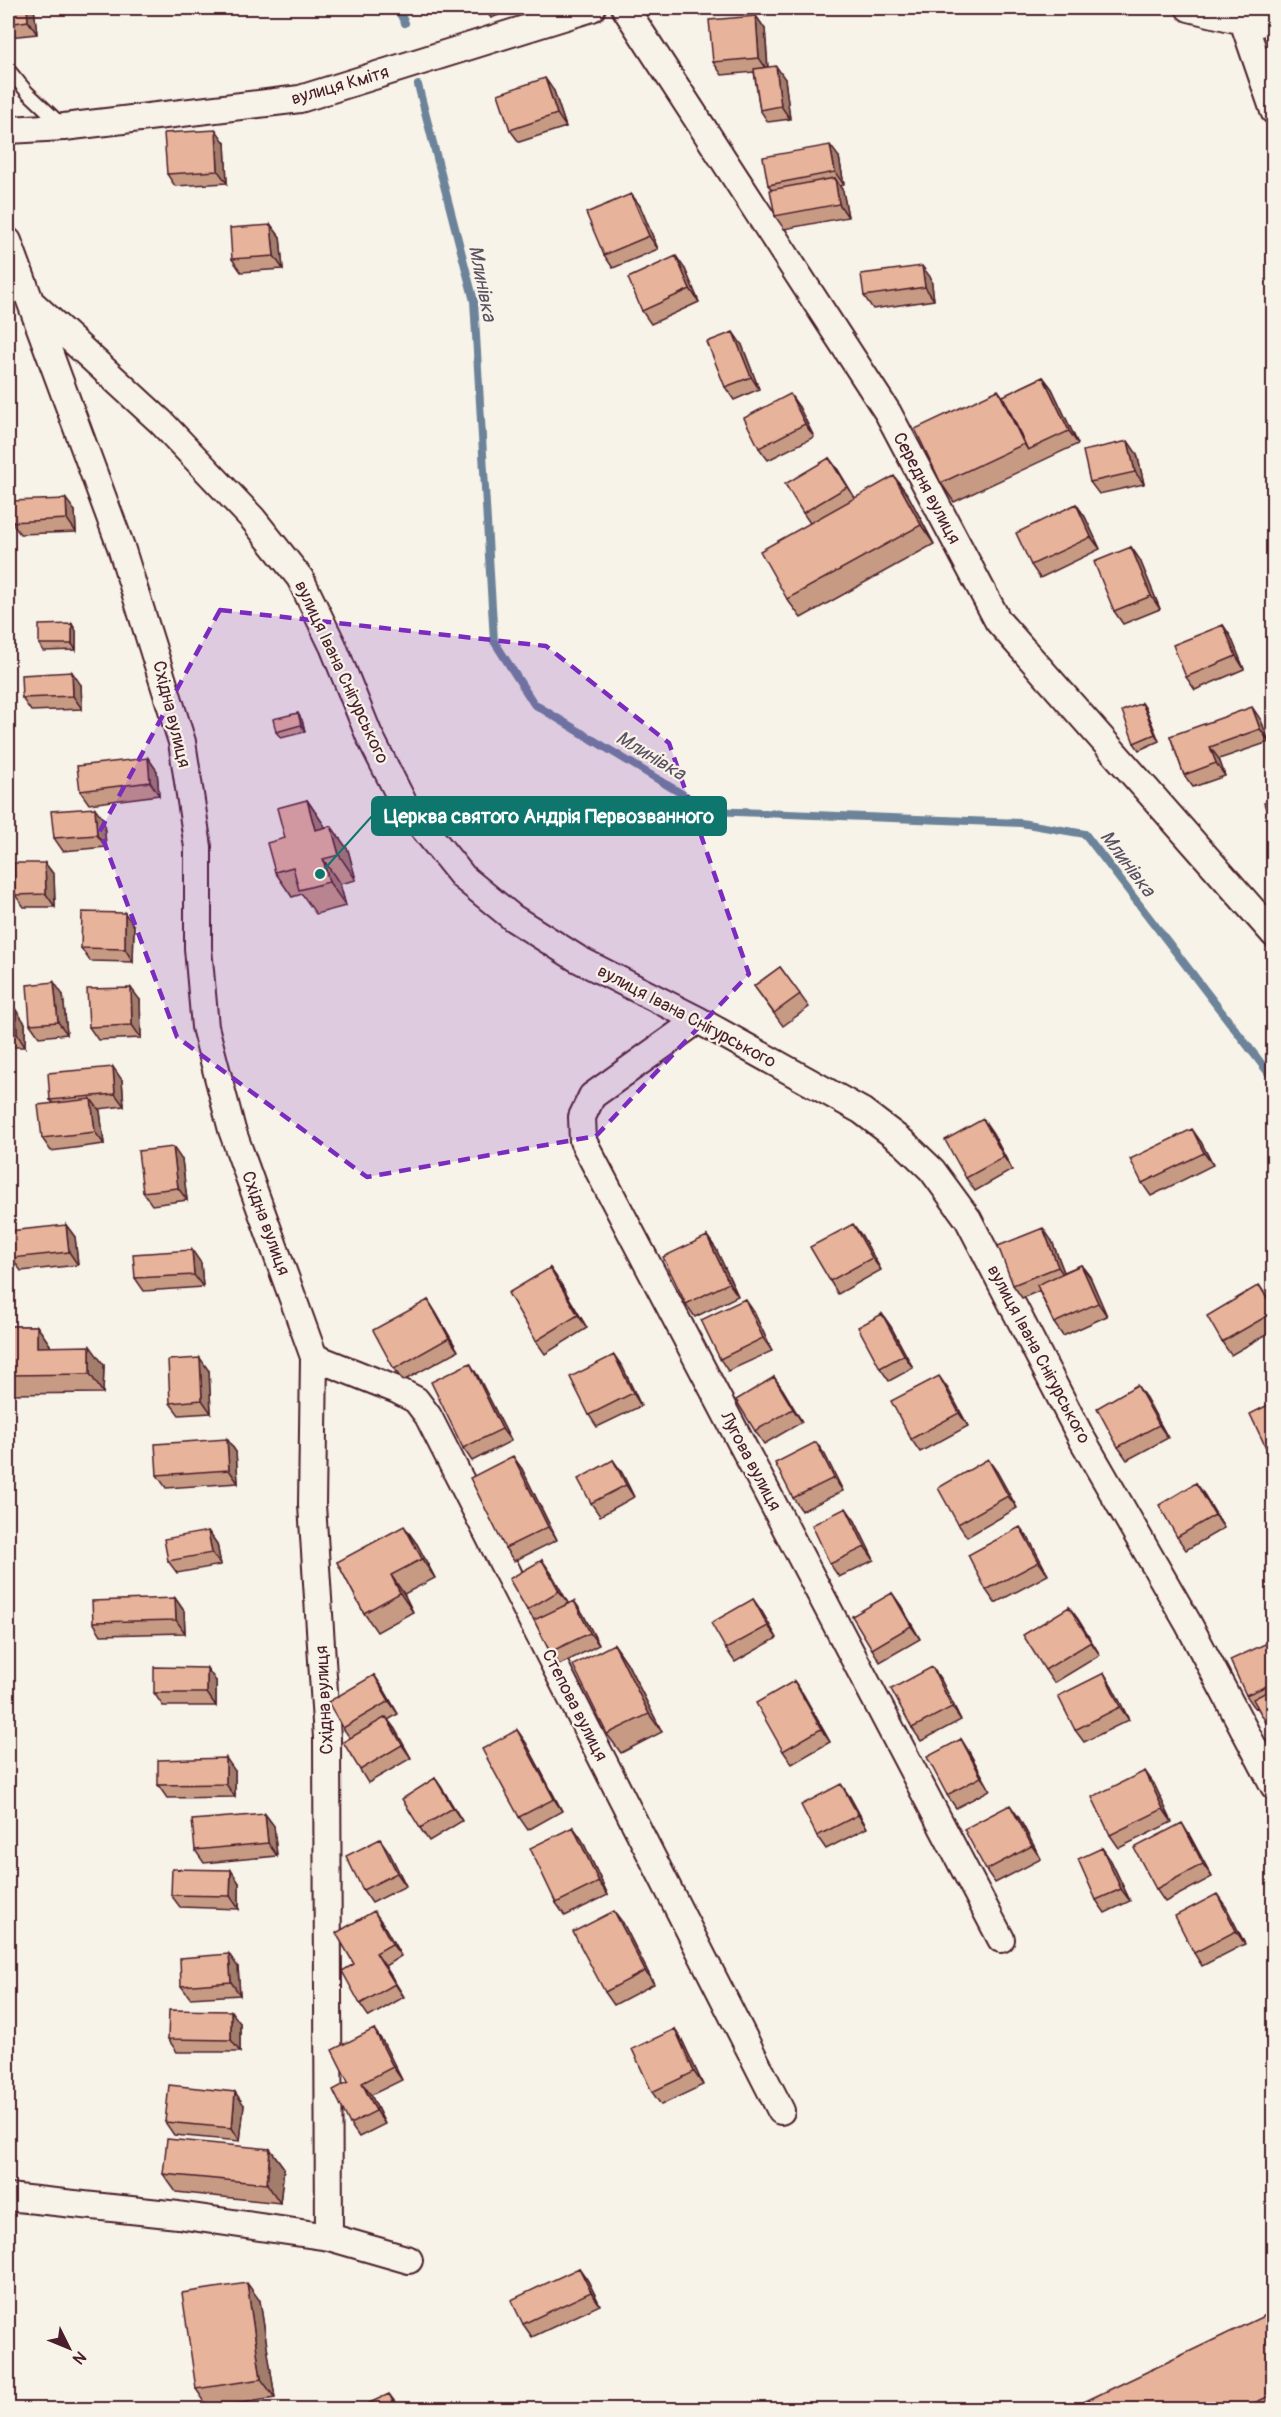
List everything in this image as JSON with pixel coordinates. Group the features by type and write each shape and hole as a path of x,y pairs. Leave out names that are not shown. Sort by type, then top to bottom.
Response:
{"street":[{"name":"вулиця Кмітя","path":"8,130 64,127 300,99 592,8"},
{"name":"Середня вулиця","path":"625,8 888,413 998,621 1274,934"},
{"path":"1189,8 1243,21 1274,23"},
{"path":"1243,21 1274,111"},
{"name":"Східна вулиця","path":"8,241 121,547 182,742 198,847 198,948 205,1027 232,1130 314,1356 312,1505 327,1738 329,2236"},
{"name":"вулиця Івана Снігурського","path":"29,301 162,422 253,519 300,578 333,646 369,735 404,804 463,877 513,918 578,958 698,1020 862,1111 904,1143 932,1170 968,1219 1082,1438 1188,1623 1274,1786"},
{"name":"Лугова вулиця","path":"698,1020 592,1096 582,1117 583,1141 1001,1939"},
{"name":"Степова вулиця","path":"314,1356 397,1390 416,1400 428,1416 781,2111"},
{"path":"8,2197 178,2215 329,2236 409,2260"}],"lane":[{"path":"8,69 27,92 64,127"}],"highlighted area":[{"path":"220,610 546,646 669,743 749,974 596,1136 367,1177 177,1037 100,831"}],"building":[{"path":"8,8 27,8 28,21 8,24"},
{"path":"756,16 759,58 713,62 709,20"},
{"path":"776,66 781,106 760,110 754,69"},
{"path":"545,78 557,114 510,130 498,94"},
{"path":"216,130 218,171 167,174 164,133"},
{"path":"830,145 835,172 768,185 763,157"},
{"path":"835,178 839,204 775,216 770,190"},
{"path":"631,194 649,236 604,255 586,213"},
{"path":"271,225 274,256 232,259 230,228"},
{"path":"676,256 690,289 642,311 628,278"},
{"path":"922,266 925,287 864,296 861,274"},
{"path":"733,332 751,377 725,387 707,342"},
{"path":"1043,377 1069,431 1028,450 1003,396"},
{"path":"998,390 1024,444 941,483 915,429"},
{"path":"790,394 805,424 759,448 744,418"},
{"path":"1128,441 1135,472 1090,482 1083,451"},
{"path":"829,458 847,487 803,513 785,484"},
{"path":"894,476 921,525 787,599 760,551"},
{"path":"66,499 67,519 11,522 10,501"},
{"path":"1076,504 1091,537 1031,565 1016,533"},
{"path":"1131,547 1151,596 1114,611 1094,562"},
{"path":"72,624 72,644 39,644 39,625"},
{"path":"1223,625 1236,656 1186,677 1173,645"},
{"path":"72,672 73,696 22,698 21,675"},
{"path":"1142,703 1155,734 1134,743 1122,711"},
{"path":"1252,707 1260,729 1210,747 1216,763 1184,775 1170,736"},
{"path":"298,713 301,725 276,732 273,719"},
{"path":"148,758 150,782 80,791 77,766"},
{"path":"307,800 315,830 331,826 339,855 323,859 329,882 299,890 293,867 275,872 267,843 285,838 277,808"},
{"path":"1274,800 1274,834 1264,803"},
{"path":"95,808 97,835 54,838 51,811"},
{"path":"14,863 45,863 46,894 15,895"},
{"path":"82,912 125,913 125,949 81,948"},
{"path":"780,967 800,994 774,1013 754,986"},
{"path":"54,982 58,1022 30,1024 27,985"},
{"path":"131,988 132,1025 89,1027 87,989"},
{"path":"8,1010 16,1010 17,1034 8,1034"},
{"path":"113,1067 115,1094 50,1100 48,1073"},
{"path":"91,1099 95,1132 42,1138 38,1105"},
{"path":"983,1119 1004,1157 966,1178 945,1140"},
{"path":"1192,1129 1204,1153 1142,1183 1130,1159"},
{"path":"173,1147 178,1188 143,1192 138,1151"},
{"path":"853,1224 872,1258 830,1281 810,1247"},
{"path":"66,1225 69,1252 12,1258 9,1231"},
{"path":"1043,1228 1058,1267 1013,1285 998,1246"},
{"path":"707,1236 729,1283 686,1304 663,1257"},
{"path":"192,1250 194,1275 135,1278 133,1254"},
{"path":"1081,1265 1098,1303 1054,1323 1037,1285"},
{"path":"550,1268 578,1315 536,1341 508,1293"},
{"path":"1259,1285 1274,1312 1222,1342 1207,1316"},
{"path":"745,1299 763,1338 720,1359 701,1320"},
{"path":"428,1300 449,1338 394,1369 373,1330"},
{"path":"882,1314 904,1355 880,1368 858,1327"},
{"path":"8,1326 37,1326 37,1347 90,1346 90,1374 8,1375"},
{"path":"614,1355 633,1393 589,1415 570,1377"},
{"path":"200,1358 202,1400 170,1403 168,1360"},
{"path":"470,1363 502,1429 463,1448 431,1382"},
{"path":"939,1376 959,1413 911,1439 891,1401"},
{"path":"774,1377 793,1409 755,1431 736,1400"},
{"path":"1137,1385 1159,1425 1118,1447 1097,1408"},
{"path":"1274,1402 1274,1455 1270,1456 1250,1414"},
{"path":"227,1439 229,1470 157,1475 155,1444"},
{"path":"816,1442 834,1478 793,1498 775,1463"},
{"path":"513,1456 548,1527 505,1548 470,1478"},
{"path":"988,1459 1008,1496 958,1524 938,1488"},
{"path":"613,1460 626,1485 591,1503 578,1479"},
{"path":"1196,1483 1215,1515 1177,1537 1159,1505"},
{"path":"846,1508 865,1547 830,1564 812,1525"},
{"path":"404,1526 422,1559 391,1575 400,1593 364,1613 337,1562"},
{"path":"1020,1527 1039,1562 986,1590 968,1555"},
{"path":"208,1531 212,1553 168,1561 164,1539"},
{"path":"542,1560 559,1591 527,1610 509,1579"},
{"path":"892,1593 911,1626 872,1649 852,1616"},
{"path":"175,1598 176,1620 93,1622 92,1601"},
{"path":"753,1599 768,1626 726,1649 711,1623"},
{"path":"574,1601 590,1633 550,1652 534,1620"},
{"path":"1069,1607 1091,1642 1045,1670 1023,1635"},
{"path":"1274,1640 1274,1683 1246,1695 1230,1660"},
{"path":"614,1644 649,1714 607,1734 573,1665"},
{"path":"154,1667 207,1668 207,1693 154,1693"},
{"path":"932,1667 952,1707 912,1728 891,1689"},
{"path":"1104,1673 1120,1707 1075,1730 1058,1696"},
{"path":"374,1675 389,1701 343,1728 328,1702"},
{"path":"794,1681 821,1729 783,1751 756,1703"},
{"path":"1274,1688 1274,1728 1270,1730 1253,1699"},
{"path":"386,1717 402,1745 360,1770 343,1742"},
{"path":"517,1730 554,1799 519,1817 482,1749"},
{"path":"961,1739 981,1777 947,1795 927,1757"},
{"path":"226,1758 226,1784 158,1785 158,1760"},
{"path":"1145,1771 1163,1809 1110,1835 1092,1797"},
{"path":"435,1778 453,1808 420,1828 402,1799"},
{"path":"841,1784 858,1815 817,1836 801,1805"},
{"path":"1010,1805 1032,1846 986,1870 964,1829"},
{"path":"265,1814 268,1843 195,1850 192,1820"},
{"path":"1182,1823 1203,1864 1156,1889 1134,1848"},
{"path":"573,1827 599,1882 556,1903 530,1848"},
{"path":"380,1839 397,1873 363,1890 346,1856"},
{"path":"1102,1848 1121,1889 1096,1900 1078,1859"},
{"path":"172,1869 231,1870 230,1896 171,1895"},
{"path":"1217,1894 1236,1931 1194,1953 1175,1916"},
{"path":"374,1911 392,1944 376,1953 395,1984 360,2004 342,1971 354,1964 336,1933"},
{"path":"614,1911 645,1971 605,1992 573,1932"},
{"path":"229,1954 231,1982 181,1986 180,1958"},
{"path":"169,2010 231,2011 231,2040 168,2039"},
{"path":"374,2029 393,2067 362,2083 376,2111 350,2124 333,2090 348,2082 332,2050"},
{"path":"675,2029 694,2072 652,2092 632,2049"},
{"path":"169,2085 235,2092 232,2128 165,2122"},
{"path":"167,2139 270,2149 267,2184 163,2174"},
{"path":"579,2268 591,2292 523,2324 511,2300"},
{"path":"247,2283 261,2379 196,2389 182,2293"},
{"path":"1270,2313 1274,2320 1274,2394 1241,2409 1069,2409"},
{"path":"389,2394 397,2409 356,2409"}],"waterway":[{"name":"Млинівка","path":"397,8 405,23"},
{"name":"Млинівка","path":"418,85 474,301 494,641 534,704 710,811 1021,823 1085,834 1274,1080"}],"place":[{"name":"Церква святого Андрія Первозванного","path":"320,874"}]}
